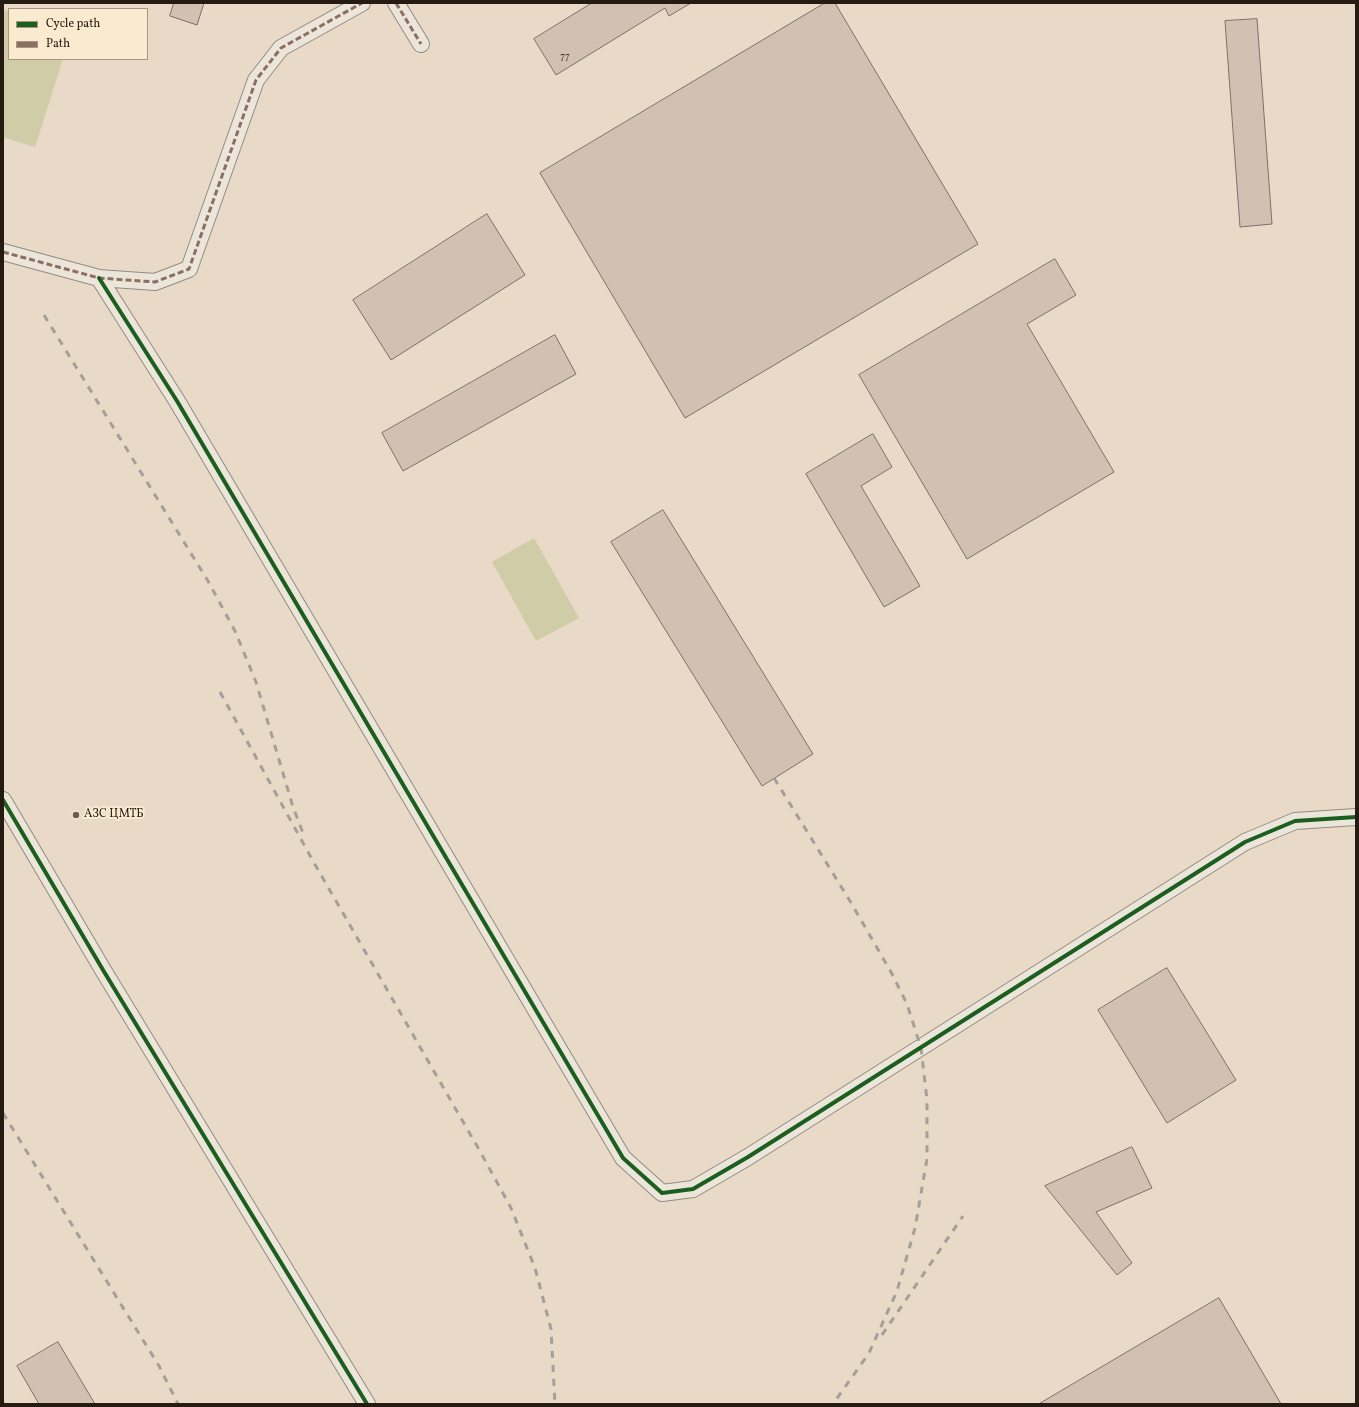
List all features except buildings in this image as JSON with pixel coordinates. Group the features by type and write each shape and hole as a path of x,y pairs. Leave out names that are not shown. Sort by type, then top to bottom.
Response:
{"street":[{"path":"3,252 100,278 155,282 189,269 256,80 281,48 362,3"},
{"path":"396,3 421,44"},
{"path":"100,278 177,401 623,1158 662,1193 693,1189 748,1157 1245,842 1295,821 1356,817"},
{"path":"3,800 103,970 367,1404"}],"shaded area":[{"path":"3,10 8,11 8,60 63,60 35,147 3,137"},
{"path":"534,538 579,618 536,641 492,562"}],"railway":[{"path":"44,315 208,581 235,631 256,682 293,807 303,833"},
{"path":"220,692 313,861 481,1153 511,1208 535,1268 551,1329 555,1404"},
{"path":"774,778 850,901 891,972 907,1004 921,1048 927,1100 927,1159 915,1228 897,1291 869,1353 833,1404"},
{"path":"3,1113 159,1366 178,1404"},
{"path":"882,1335 963,1216"}],"marked path":[{"path":"3,252 99,278 155,282 189,269 256,80 281,48 362,3"},
{"path":"396,3 421,44"}],"cycle path":[{"path":"99,278 177,401 623,1158 662,1193 693,1189 748,1157 1245,842 1295,821 1356,817"},
{"path":"3,800 103,970 367,1404"}],"place":[{"name":"АЗС ЦМТБ","path":"76,815"}]}
